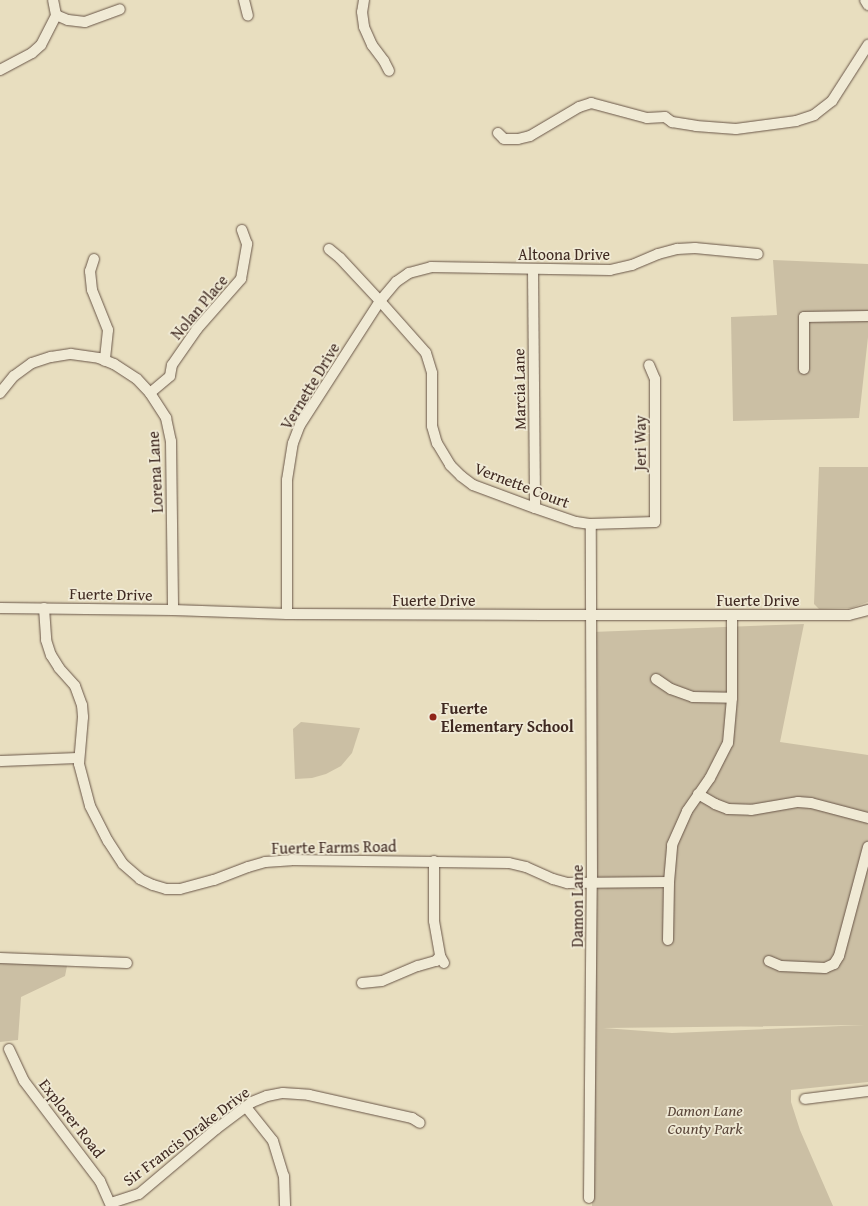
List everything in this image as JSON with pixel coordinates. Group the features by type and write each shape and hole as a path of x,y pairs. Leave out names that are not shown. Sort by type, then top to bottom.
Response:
{"street":[{"path":"0,70 32,54 42,45 56,15 53,0"},
{"path":"244,0 248,16"},
{"path":"364,0 362,12 364,27 372,45 384,61 389,71"},
{"path":"865,0 868,5"},
{"path":"56,15 68,20 85,22 120,9"},
{"path":"498,133 504,139 518,139 530,136 579,107 591,103 647,118 665,117 672,122 696,126 736,129 796,121 814,115 832,102 868,45"},
{"name":"Nolan Place","path":"150,393 170,376 172,364 197,329 241,279 247,244 242,230"},
{"name":"Altoona Drive","path":"380,301 396,282 409,273 423,268 532,270 622,268 658,254 686,248 758,254"},
{"name":"Vernette Court","path":"329,249 340,258 426,353 432,373 432,426 437,443 450,465 461,476 474,485 576,522 591,524 655,522"},
{"path":"94,259 90,271 92,290 108,330 105,361"},
{"name":"Marcia Lane","path":"532,270 536,508"},
{"name":"Vernette Drive","path":"287,614 287,480 293,443 300,425 380,301"},
{"path":"804,369 804,317 868,316"},
{"name":"Lorena Lane","path":"0,393 8,381 20,370 40,359 72,354 105,361 130,373 150,393 166,418 171,441 173,610"},
{"name":"Jeri Way","path":"649,366 655,379 655,522"},
{"path":"591,524 592,614"},
{"name":"Fuerte Drive","path":"0,608 173,610 287,614 849,616 868,610"},
{"name":"Fuerte Farms Road","path":"44,608 48,648 54,662 75,686 82,705 83,717 79,758 81,777 87,798 108,841 128,869 140,879 160,888 173,890 199,885 248,867 281,860 508,863 526,867 560,881 592,883 669,882"},
{"name":"Damon Lane","path":"589,1198 592,883 592,614"},
{"path":"668,940 669,882 672,845 687,811 710,778 728,743 732,698 732,615"},
{"path":"656,679 671,689 693,697 732,698"},
{"path":"0,761 79,758"},
{"path":"698,794 715,804 728,809 751,810 798,802 811,803 868,818"},
{"path":"769,961 781,966 825,968 834,964 839,956 868,847"},
{"path":"362,983 389,979 411,969 442,960 434,920 434,861"},
{"path":"0,958 127,963"},
{"name":"Explorer Road","path":"9,1049 24,1081 96,1174 111,1205"},
{"path":"805,1099 868,1091"},
{"name":"Sir Francis Drake Drive","path":"111,1205 139,1194 259,1098 275,1094 309,1095 412,1118 420,1123"},
{"path":"246,1107 273,1141 284,1176 286,1206"}],"green space":[{"path":"773,260 868,264 868,337 859,418 733,421 731,317 777,315"},
{"path":"819,467 868,467 868,602 851,608 819,609 814,604"},
{"name":"Damon Lane County Park","path":"804,624 780,742 868,755 868,1082 791,1090 791,1102 800,1130 833,1206 592,1206 592,632","holes":["865,1025 672,1033 603,1028"]},
{"path":"301,722 360,728 352,753 341,766 326,774 312,778 295,779 293,729"},
{"path":"0,958 68,961 65,976 21,997 18,1040 0,1042"}],"place":[{"name":"Fuerte Elementary School","path":"433,717"}]}
